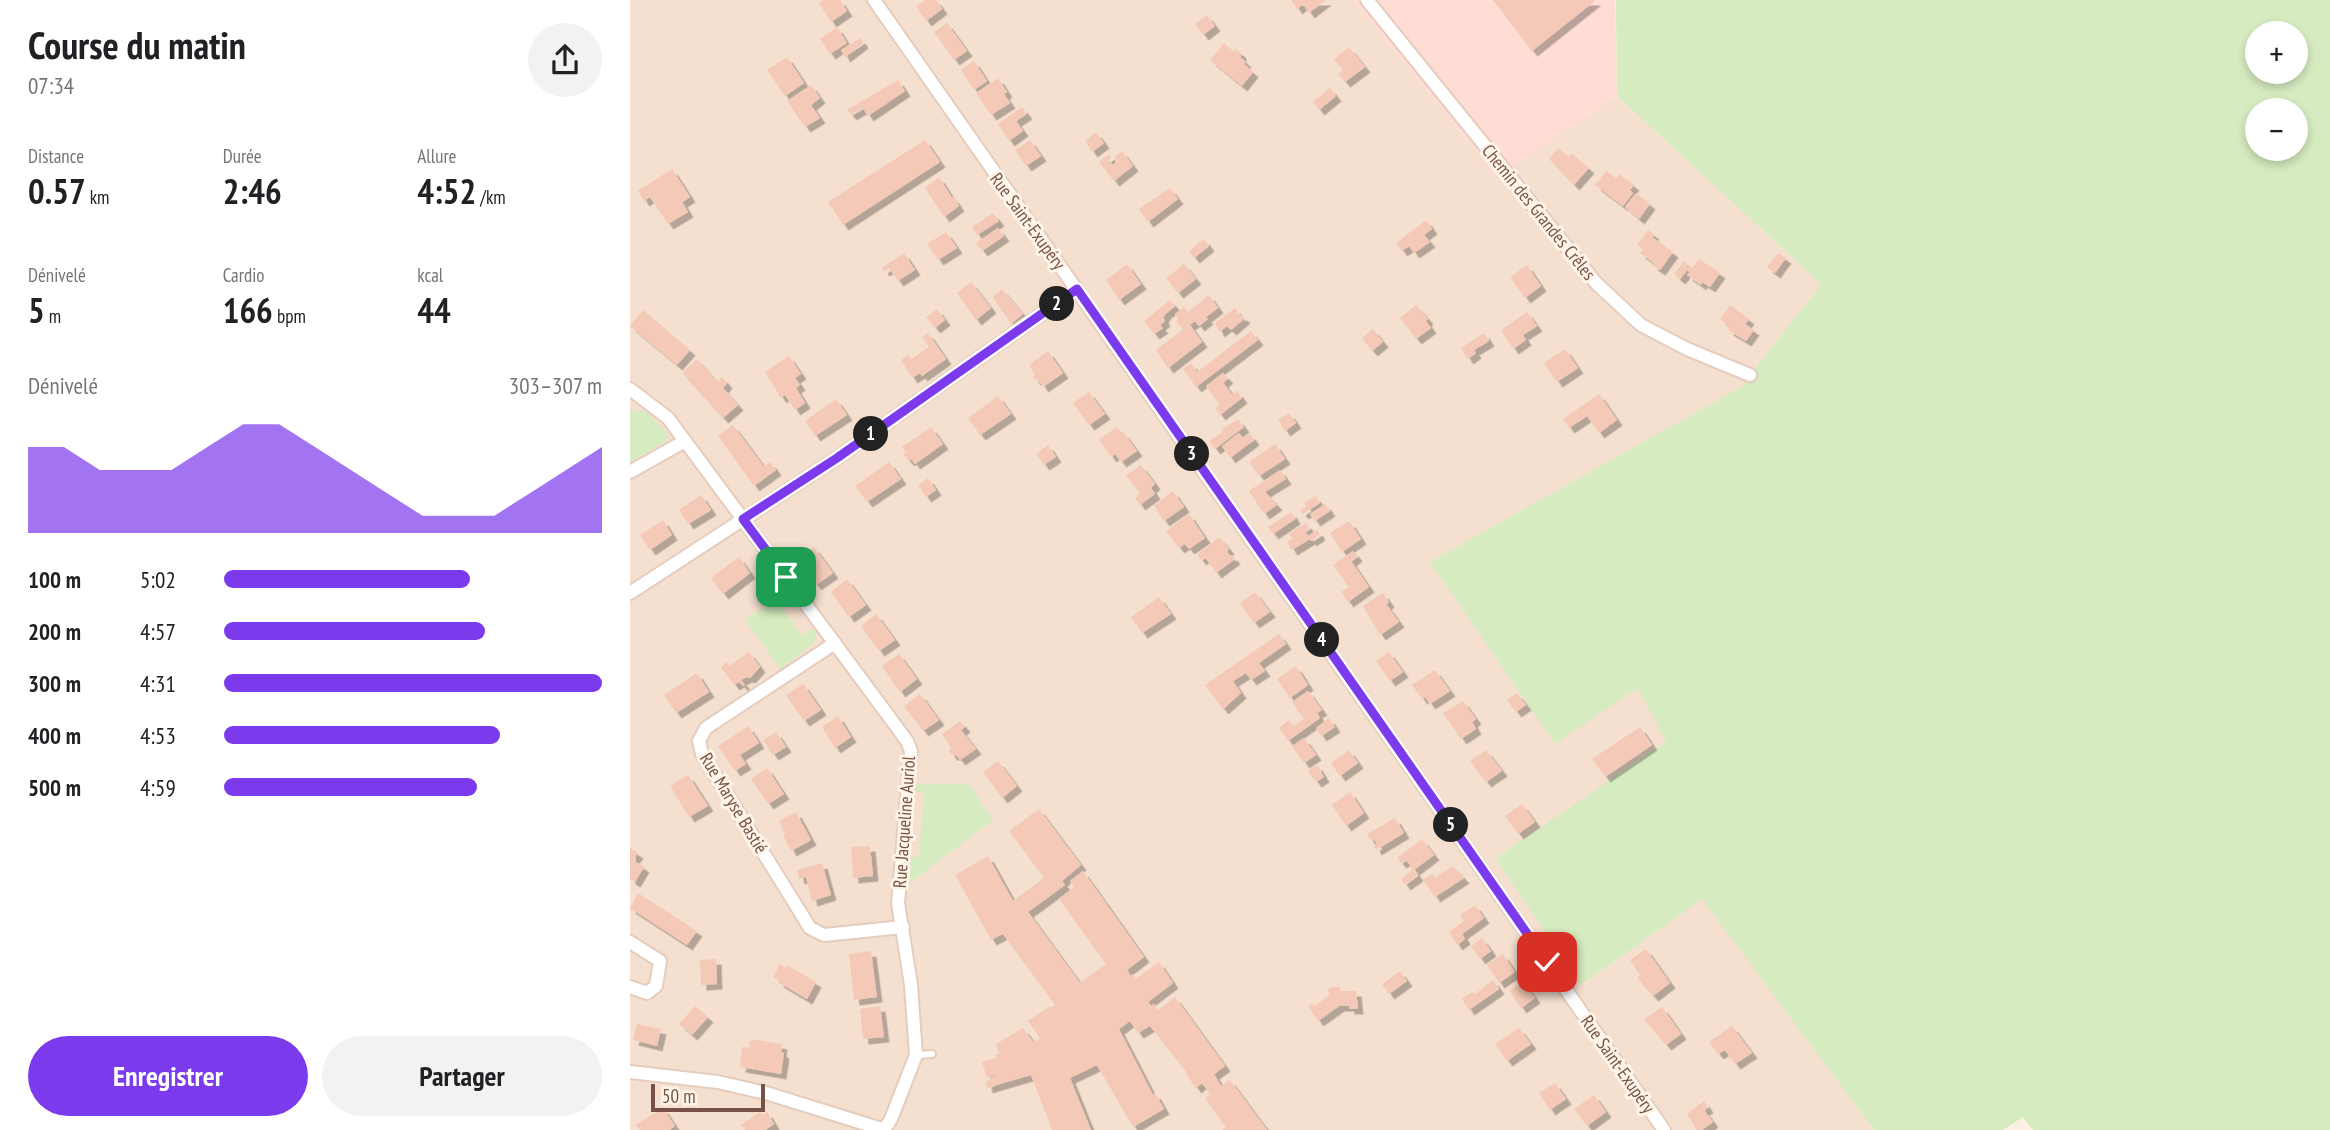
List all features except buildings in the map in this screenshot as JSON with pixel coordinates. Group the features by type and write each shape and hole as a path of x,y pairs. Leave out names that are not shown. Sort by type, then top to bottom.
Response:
{"street":[{"name":"Rue Saint-Exupéry","path":"874,0 1664,1130"},
{"name":"Chemin des Grandes Crêles","path":"1367,0 1596,283 1641,325 1687,349 1750,375"},
{"path":"630,593 837,458 1077,289"},
{"name":"Rue Jacqueline Auriol","path":"630,389 668,418 907,741 911,751 898,903 916,1033 916,1055 891,1119 884,1130"},
{"path":"630,472 685,441"},
{"name":"Rue Maryse Bastié","path":"835,643 706,728 699,741 702,754 810,928 824,935 903,927"},
{"path":"630,942 660,961 656,986 647,993 630,987"},
{"path":"630,1072 718,1082 766,1093 884,1130"}],"lane":[{"path":"916,1055 932,1054"}],"shaded area":[{"path":"630,0 1354,0 1496,176 1617,96 1821,284 1741,387 1430,562 1555,743 1638,687 1666,742 1495,858 1582,985 1702,898 1874,1130 630,1130"},
{"path":"1353,0 1615,0 1617,96 1496,177"}],"green space":[{"path":"1616,0 2330,0 2330,1130 2033,1130 2023,1117 2003,1130 1874,1130 1702,899 1581,985 1495,858 1666,742 1638,688 1555,744 1430,562 1741,387 1821,284 1617,96"},
{"path":"645,410 668,434 665,442 630,462 630,412"},
{"path":"776,599 802,636 814,628 816,639 780,669 745,620"},
{"path":"916,784 969,784 993,820 907,885 907,857 919,857 924,793 913,791"}],"route":[{"path":"786,577 743,519 837,458 1077,289 1547,962"}]}
